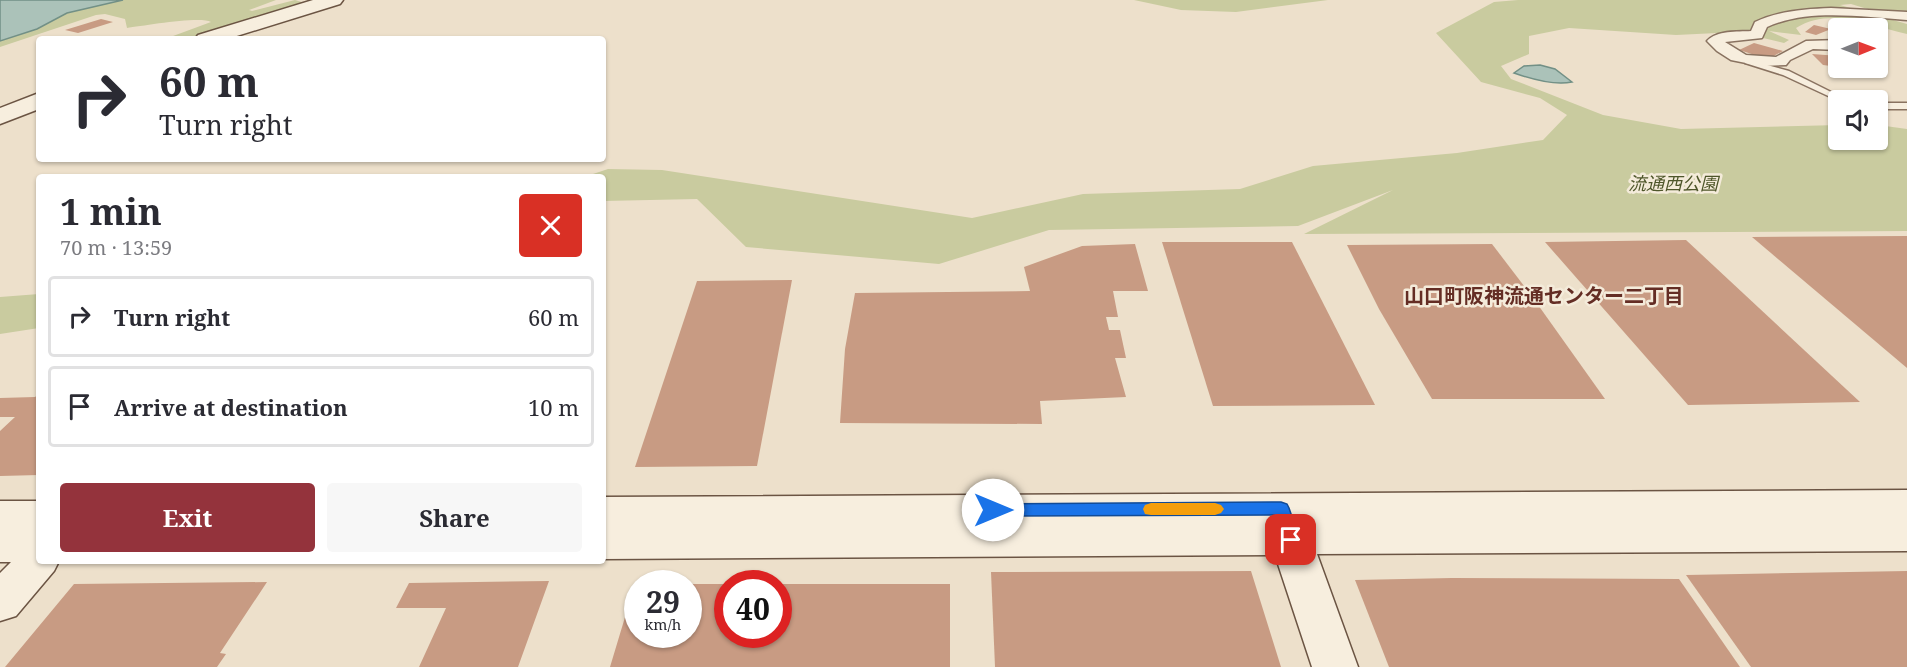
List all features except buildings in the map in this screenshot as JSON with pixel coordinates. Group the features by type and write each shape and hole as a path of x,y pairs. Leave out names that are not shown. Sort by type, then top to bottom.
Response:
{"street":[{"path":"214,36 328,0"},
{"path":"1828,45 1811,44 1784,57 1780,62 1744,60 1727,54 1715,41 1757,34 1760,25 1778,17 1867,14 1907,16"},
{"path":"0,117 36,101"},
{"path":"606,543 1907,505"},
{"path":"606,512 1907,535"},
{"path":"0,516 36,516"},
{"path":"1286,524 1335,667"},
{"path":"0,546 36,545"},
{"path":"0,603 36,562"}],"lane":[{"path":"1744,60 1786,73 1828,93"},
{"path":"1888,106 1907,106"}],"green space":[{"path":"108,0 276,0 249,10 252,11 295,0 305,3 200,36 173,36 211,22 195,20 127,28 125,19 105,14 96,15 0,47 0,39 60,11"},
{"path":"1134,0 1328,0 1236,12 1181,10"},
{"name":"流通西公園","path":"1518,0 1907,0 1907,21 1851,4 1840,5 1886,18 1823,19 1796,28 1801,35 1769,31 1789,40 1784,43 1738,32 1676,35 1569,28 1529,36 1529,54 1501,66 1511,79 1603,115 1681,129 1828,125 1828,150 1888,150 1888,126 1907,129 1907,231 1304,234 1393,190 1298,226 1049,230 939,264 746,247 697,199 606,201 606,174 593,174 608,169 662,170 972,218 1083,194 1240,189 1313,166 1457,153 1543,140 1567,115 1540,98 1481,82 1436,33 1494,2"},
{"path":"1888,19 1907,24 1907,34 1888,29"},
{"path":"36,294 36,328 0,334 0,297"}],"shaded area":[{"path":"0,0 123,0 67,13 37,29 0,41"},
{"path":"1540,65 1555,69 1572,82 1535,80 1514,73 1524,66"}],"slow traffic":[{"path":"1151,509 1215,509"}],"district":[{"name":"山口町阪神流通センター二丁目","path":"1544,296"}],"route":[{"path":"993,510 1281,508 1291,540"}]}
